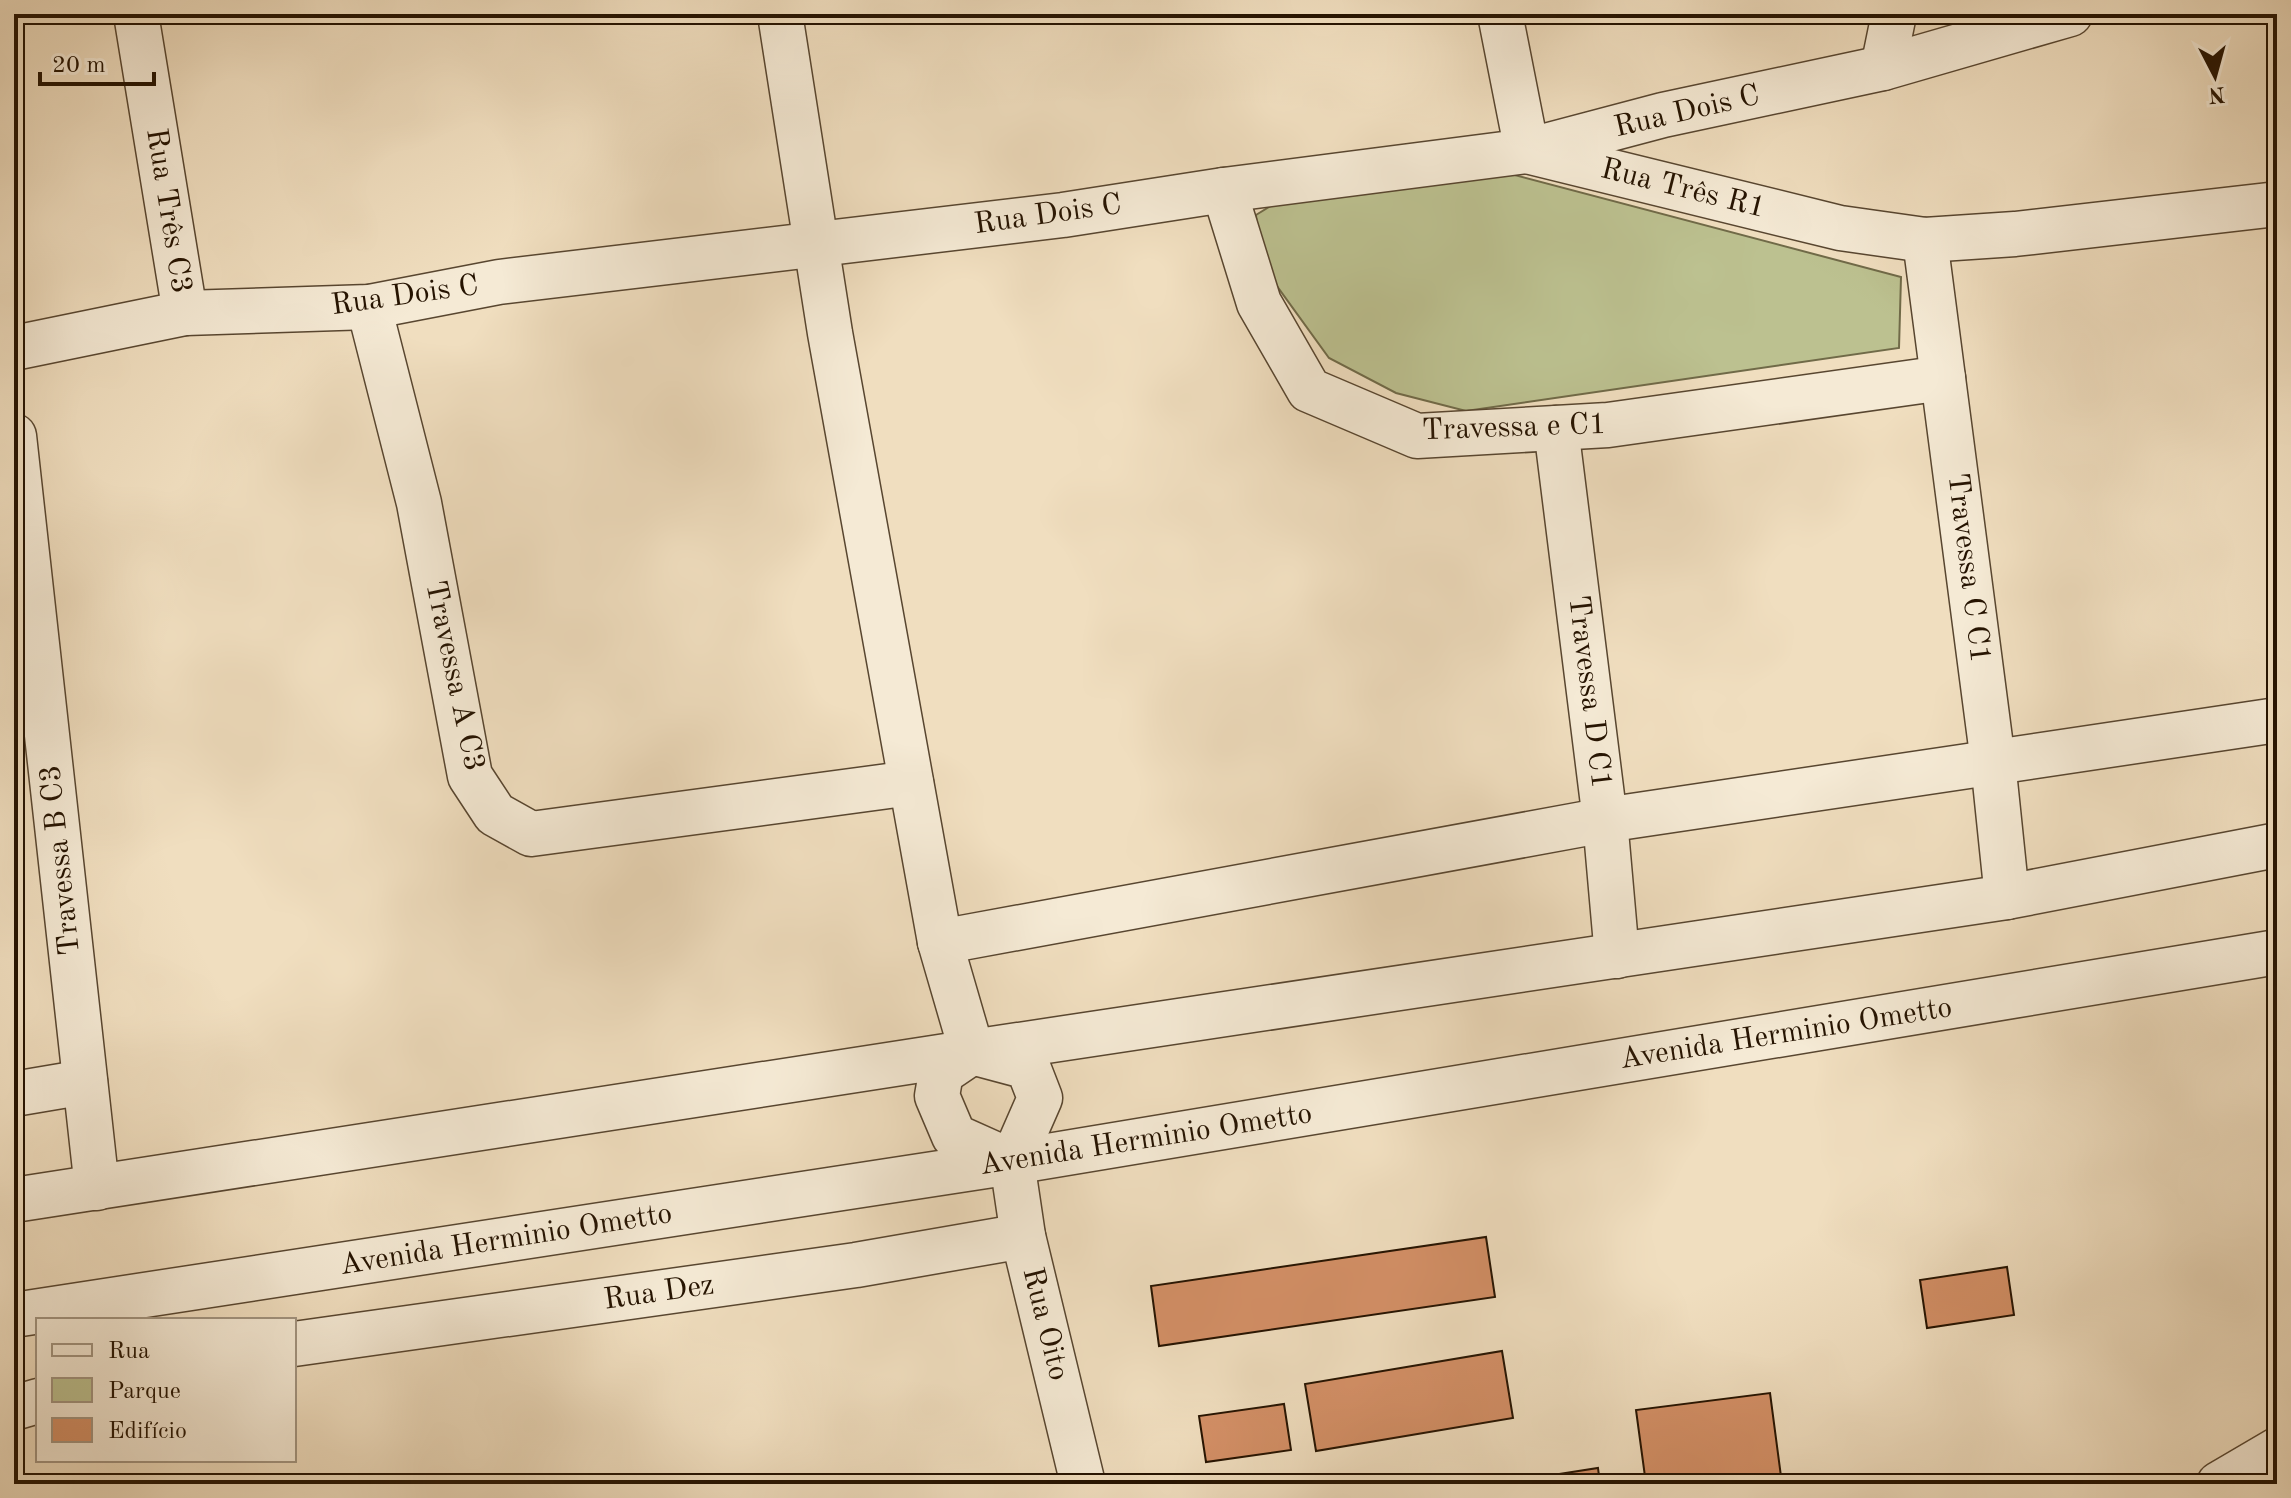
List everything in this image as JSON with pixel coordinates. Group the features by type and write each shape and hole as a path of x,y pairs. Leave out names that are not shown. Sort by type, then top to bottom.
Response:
{"street":[{"name":"Rua Três C3","path":"136,14 185,313"},
{"path":"780,14 830,333 940,942 972,1052"},
{"path":"1500,14 1527,151"},
{"path":"1883,68 1894,14"},
{"name":"Rua Dois C","path":"14,348 185,313 369,307 499,282 1063,215 1224,190 1527,151 1663,115 1883,68 2070,14"},
{"name":"Rua Três R1","path":"1527,151 1840,228 1925,240"},
{"name":"Travessa e C1","path":"1224,190 1259,303 1309,390 1417,436 1608,425 1943,378"},
{"path":"1925,240 2015,234 2277,204"},
{"name":"Travessa C C1","path":"1925,240 1993,762 2007,897"},
{"name":"Travessa A C3","path":"369,307 419,503 470,776 495,814 531,834 911,783"},
{"name":"Travessa D C1","path":"1556,428 1605,820 1617,956"},
{"name":"Travessa B C3","path":"14,436 97,1188"},
{"path":"940,942 1605,820 2277,720"},
{"path":"14,1200 2007,897 2277,845"},
{"name":"Avenida Herminio Ometto","path":"14,1315 1012,1162 2277,952"},
{"path":"972,1052 1028,1067 1040,1098 1012,1162 954,1136 937,1096 941,1073 972,1052"},
{"path":"14,1094 85,1082"},
{"name":"Rua Oito","path":"1012,1162 1023,1236 1083,1484"},
{"name":"Rua Dez","path":"296,1344 856,1265 1023,1236"},
{"path":"14,1408 36,1402"},
{"path":"2219,1484 2277,1450"}],"green space":[{"path":"1488,168 1901,277 1899,348 1466,411 1396,393 1329,358 1261,264 1256,215 1285,197"}],"building":[{"path":"1486,1237 1495,1297 1159,1346 1151,1286"},
{"path":"2007,1267 2014,1315 1927,1328 1920,1280"},
{"path":"1502,1351 1513,1418 1316,1451 1305,1384"},
{"path":"1770,1393 1782,1484 1646,1484 1636,1410"},
{"path":"1284,1404 1291,1450 1206,1462 1199,1416"},
{"path":"1598,1468 1600,1484 1533,1484 1533,1478"}]}
